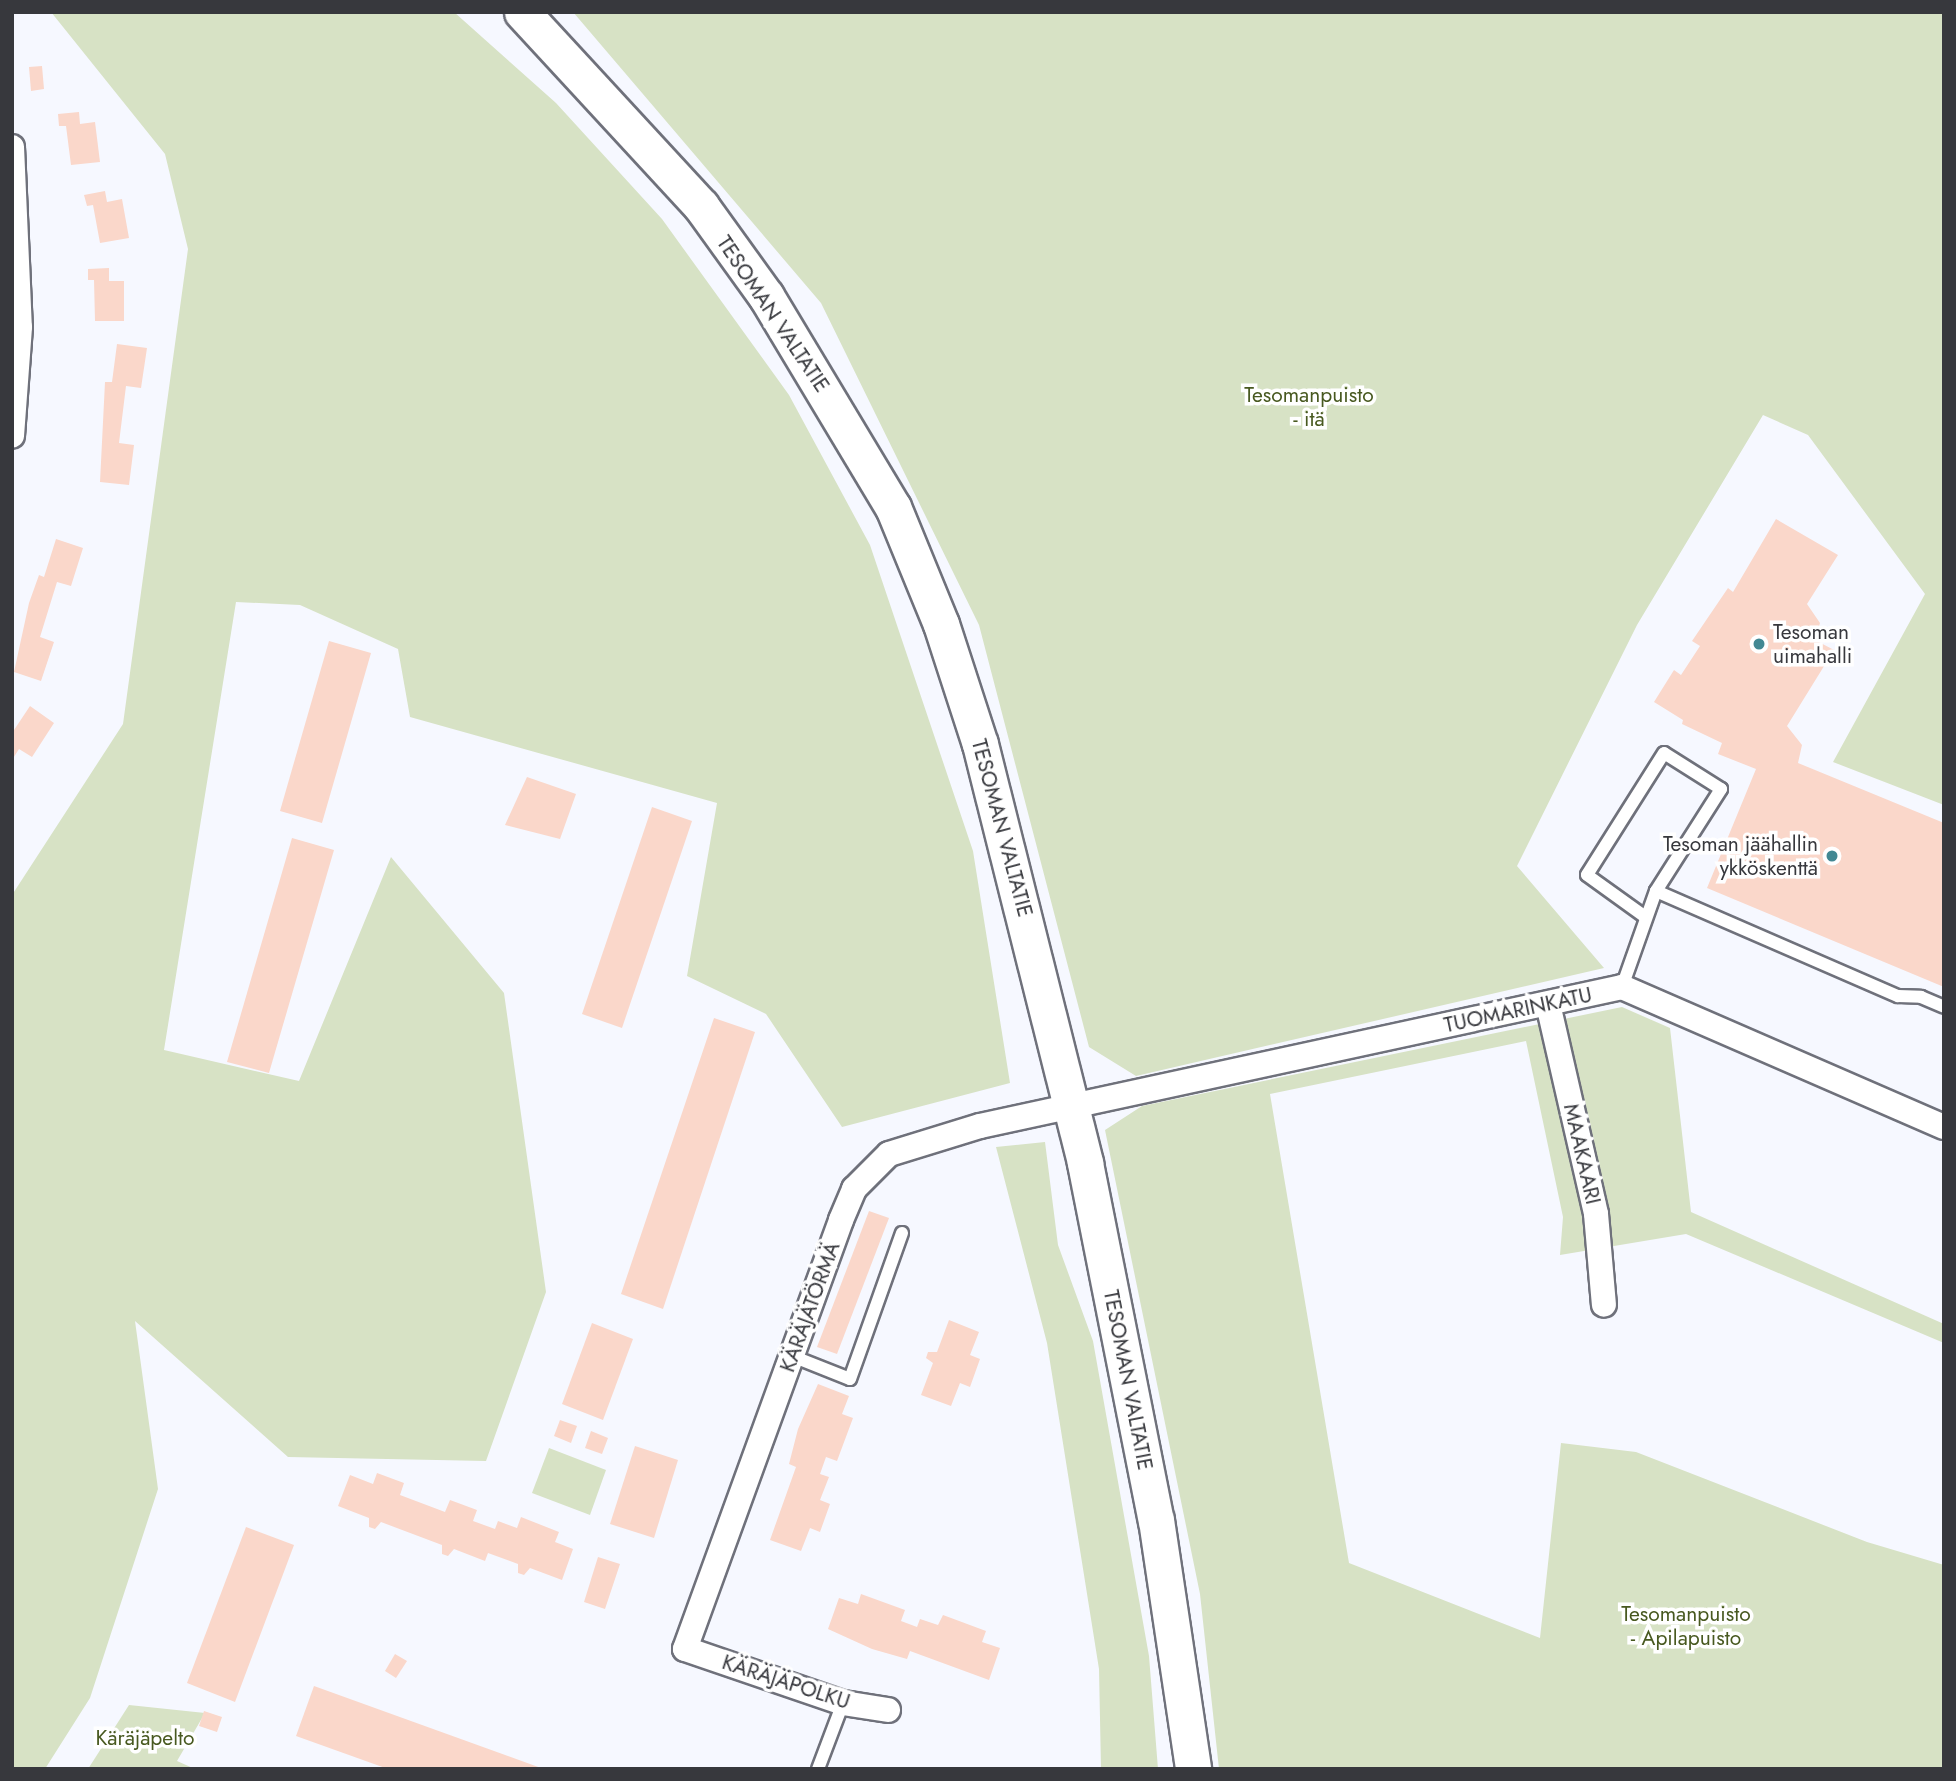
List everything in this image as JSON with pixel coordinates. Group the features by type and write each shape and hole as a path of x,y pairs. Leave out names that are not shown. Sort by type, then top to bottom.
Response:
{"main road":[{"name":"TESOMAN VALTATIE","path":"522,12 701,206 766,296 893,507 940,624 980,744 1070,1105 1156,1520 1193,1769"}],"street":[{"path":"12,147 20,327 12,436"},
{"name":"TUOMARINKATU","path":"1070,1105 1622,987 1944,1127"},
{"name":"MAAKAARI","path":"1548,1004 1596,1214 1604,1306"},
{"name":"KÄRÄJÄTÖRMÄ","path":"685,1649 841,1220 867,1171 889,1154 912,1144 1070,1105"},
{"name":"KÄRÄJÄPOLKU","path":"685,1649 843,1703 888,1710"}],"lane":[{"path":"1622,987 1644,916 1656,891 1721,789 1664,753 1587,875 1644,916"},
{"path":"1656,891 1898,996 1921,998 1944,1007"},
{"path":"792,1356 850,1379 902,1233"},
{"path":"818,1769 843,1703"}],"green space":[{"path":"51,12 454,12 556,103 662,219 789,395 870,545 973,851 1010,1083 842,1127 766,1014 687,976 717,803 410,717 398,649 300,605 236,602 164,1050 299,1081 391,857 504,993 546,1292 486,1461 288,1457 135,1321 158,1489 90,1698 45,1769 12,1769 12,895 123,724 188,249 165,154"},
{"name":"Tesomanpuisto - itä","path":"573,12 1944,12 1944,805 1833,762 1925,594 1808,435 1763,415 1637,625 1517,866 1604,968 1136,1076 1089,1047 979,625 821,303"},
{"name":"Tesomanpuisto - Apilapuisto","path":"1622,1007 1670,1028 1691,1212 1944,1324 1944,1343 1686,1234 1560,1255 1563,1217 1526,1041 1270,1094 1349,1563 1540,1638 1561,1443 1636,1452 1867,1542 1944,1565 1944,1769 1219,1769 1200,1594 1105,1130 1142,1106"},
{"path":"1045,1142 1058,1245 1093,1341 1149,1656 1158,1769 1101,1769 1099,1669 1047,1343 996,1147"},
{"path":"549,1448 606,1470 590,1515 532,1493"},
{"name":"Käräjäpelto","path":"129,1705 205,1713 177,1761 195,1769 88,1769"}],"building":[{"path":"42,66 44,89 31,91 29,67"},
{"path":"79,112 80,124 95,122 100,162 71,165 66,126 59,126 58,114"},
{"path":"105,191 107,202 122,199 129,238 100,243 93,205 87,206 84,195"},
{"path":"109,268 109,281 124,281 124,321 95,321 94,280 88,280 88,269"},
{"path":"117,344 147,348 141,388 126,386 119,443 134,445 129,485 100,482 105,382 112,382"},
{"path":"1776,519 1838,555 1807,604 1820,623 1815,640 1834,650 1787,726 1802,745 1798,763 1944,823 1944,987 1707,888 1756,769 1718,754 1722,743 1682,724 1683,720 1654,702 1674,670 1681,675 1700,646 1692,641 1728,588 1733,592"},
{"path":"56,539 83,548 71,586 57,582 40,637 54,642 41,681 14,672 29,603 39,575 44,577"},
{"path":"329,641 371,653 322,823 280,811"},
{"path":"30,706 54,723 32,757 19,749 12,760 12,733"},
{"path":"527,777 576,794 560,839 505,825"},
{"path":"652,807 692,821 622,1028 582,1014"},
{"path":"292,838 334,850 269,1073 227,1062"},
{"path":"714,1018 755,1032 663,1309 621,1294"},
{"path":"869,1211 889,1218 837,1354 817,1347"},
{"path":"949,1320 979,1332 970,1355 980,1359 970,1387 960,1383 951,1406 921,1395 933,1363 926,1358 928,1352 937,1352"},
{"path":"592,1323 633,1339 603,1420 562,1404"},
{"path":"818,1384 849,1396 842,1414 853,1418 837,1461 826,1457 820,1474 829,1477 820,1500 830,1504 820,1532 810,1528 801,1551 770,1540 796,1467 789,1464 798,1429"},
{"path":"560,1420 577,1426 571,1443 554,1436"},
{"path":"591,1431 608,1438 602,1454 585,1448"},
{"path":"635,1446 678,1460 654,1538 610,1524"},
{"path":"377,1473 404,1483 400,1495 445,1512 450,1500 477,1510 473,1521 495,1529 498,1521 517,1528 521,1517 559,1532 555,1542 573,1549 562,1580 530,1568 524,1575 518,1573 518,1564 488,1553 485,1561 454,1549 448,1556 442,1554 442,1545 381,1522 375,1529 369,1527 369,1518 338,1506 350,1475 373,1484"},
{"path":"246,1527 294,1545 235,1702 187,1683"},
{"path":"598,1557 620,1564 605,1609 584,1602"},
{"path":"861,1594 905,1610 901,1621 917,1627 920,1619 938,1625 943,1615 986,1631 982,1642 1000,1648 989,1680 910,1651 907,1659 872,1649 828,1629 839,1598 858,1604"},
{"path":"395,1654 407,1661 396,1678 385,1671"},
{"path":"314,1686 541,1769 388,1769 296,1736"},
{"path":"204,1711 222,1717 217,1732 199,1726"}],"place":[{"name":"Tesoman uimahalli","path":"1759,644"},
{"name":"Tesoman jäähallin ykköskenttä","path":"1832,856"}]}
